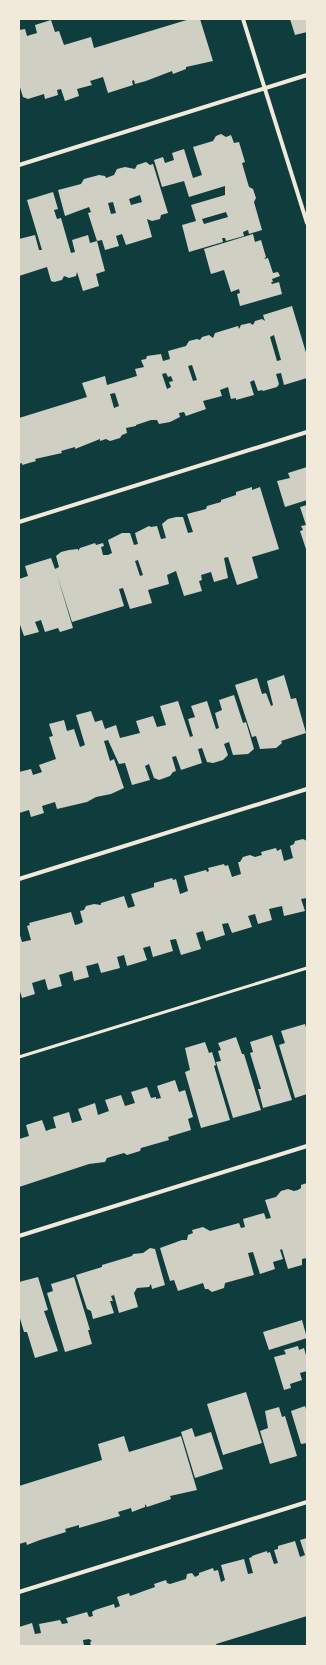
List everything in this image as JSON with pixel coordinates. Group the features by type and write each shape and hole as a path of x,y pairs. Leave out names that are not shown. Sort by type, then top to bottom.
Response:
{"street":[{"path":"243,19 307,224"},
{"path":"19,165 307,75"},
{"path":"19,522 307,432"},
{"path":"19,879 307,789"},
{"path":"19,1236 307,1146"},
{"path":"19,1592 307,1502"}],"lane":[{"path":"19,1056 307,968"}],"building":[{"path":"190,19 200,19 213,61 186,67 186,69 173,74 172,71 135,84 134,80 132,81 133,85 108,93 103,77 90,81 92,85 77,89 79,96 65,101 61,89 57,90 58,95 45,99 44,94 28,99 23,97 19,84 19,30 25,29 27,36 37,33 35,25 51,20 55,32 59,31 64,45 91,37 94,48"},
{"path":"290,19 307,19 307,32 295,35"},
{"path":"221,134 226,137 231,135 234,143 239,142 245,162 242,163 249,187 253,189 256,198 254,202 262,230 249,234 248,230 243,232 244,236 226,241 225,238 222,238 223,242 189,252 182,225 196,221 191,205 225,195 225,186 189,197 184,181 162,187 154,160 163,157 165,163 174,160 172,153 184,149 193,178 202,175 193,147 213,141 216,136","holes":["226,212 228,217 204,224 202,219"]},
{"path":"146,162 150,165 153,164 168,213 161,215 160,219 152,221 147,219 152,237 126,245 122,234 116,236 119,246 105,250 102,240 97,241 88,213 91,212 89,207 65,216 58,190 81,184 84,179 99,175 105,176 106,178 114,175 117,169 125,167 135,169 137,165","holes":["140,195 142,202 131,205 129,199","113,202 116,213 111,214 108,203"]},
{"path":"53,192 58,209 54,210 57,219 61,218 71,253 75,252 72,240 88,235 90,243 97,241 105,271 96,274 99,286 83,291 77,272 76,276 69,278 64,276 62,280 54,282 51,281 47,267 19,276 19,239 35,235 39,250 42,250 27,200"},
{"path":"253,234 255,242 261,240 266,257 264,259 268,258 273,273 278,272 280,276 272,279 273,282 271,282 272,284 279,282 282,294 240,306 237,294 240,293 239,289 231,292 224,270 211,274 204,249"},
{"path":"292,306 307,356 307,378 284,385 281,373 276,374 279,384 277,387 263,391 258,391 254,380 250,382 254,395 236,400 236,398 231,399 228,387 220,390 222,396 203,401 206,409 186,416 184,412 179,413 180,417 170,422 159,424 157,420 151,420 126,428 127,433 122,435 120,438 110,441 106,439 100,441 100,439 75,449 75,447 61,451 62,453 35,459 36,461 22,465 22,463 19,464 19,418 87,397 82,383 105,376 107,385 137,376 135,369 144,367 141,360 146,359 147,356 161,354 163,361 170,359 168,351 186,346 189,341 197,339 200,340 202,337 209,335 213,338 215,333 238,326 239,329 241,325 250,323 253,325 255,321 262,319 265,321 263,315","holes":["274,335 281,360 277,361 270,337","192,365 197,380 193,381 188,366","166,373 168,377 171,376 173,381 169,382 171,387 167,389 162,374","115,393 119,406 114,408 110,394"]},
{"path":"307,467 307,500 285,507 277,481 290,478 288,473"},
{"path":"252,487 252,490 260,487 279,549 252,557 258,578 237,585 228,557 224,558 228,578 214,582 211,572 201,575 202,580 199,581 202,591 184,596 176,571 167,575 169,584 148,590 152,603 130,609 123,588 119,589 124,606 72,622 57,575 73,628 60,632 58,628 45,632 41,620 35,622 39,632 24,636 19,622 19,579 28,576 25,566 51,558 55,569 59,567 56,556 61,552 78,549 78,551 80,548 95,543 96,545 103,543 104,546 101,547 103,555 108,555 112,553 108,540 122,533 130,533 134,545 138,544 135,533 149,526 157,526 161,539 166,538 162,524 168,519 176,517 183,517 188,533 193,532 187,514 206,509 207,506 221,502 221,500 236,495 236,492","holes":["138,560 143,575 140,576 135,561"]},
{"path":"307,505 307,552 300,531 303,530 301,526 306,525 300,507"},
{"path":"284,675 291,699 296,698 306,733 281,741 282,743 276,748 260,749 256,736 252,737 235,685 257,678 262,694 266,693 271,706 273,705 267,681"},
{"path":"234,695 243,723 246,722 254,749 248,754 233,755 229,742 224,744 228,755 223,760 213,763 207,762 202,748 198,749 202,763 181,770 176,756 172,757 176,771 170,776 159,780 154,778 149,764 145,766 150,780 132,785 125,763 119,764 108,740 104,741 110,761 114,759 124,788 111,794 96,797 87,802 57,809 55,802 42,806 44,813 31,817 29,810 19,813 19,772 31,769 33,775 42,772 39,765 56,759 49,737 53,736 49,724 64,720 67,731 74,729 80,747 85,745 76,715 91,711 95,722 102,720 105,729 116,725 120,738 140,733 136,721 153,716 157,727 166,725 160,706 178,701 190,737 193,736 188,719 195,717 191,706 207,701 216,729 219,728 215,713 222,710 219,700"},
{"path":"303,839 307,841 307,898 301,899 305,911 284,916 282,906 269,909 272,920 258,924 255,914 248,916 252,927 232,933 228,923 222,924 225,935 206,941 203,931 196,933 201,949 181,955 176,939 170,940 173,951 153,957 150,946 143,948 147,960 127,966 124,955 117,957 120,968 101,973 98,963 86,966 89,977 74,981 72,971 59,975 62,986 48,990 45,979 32,983 35,994 22,998 19,988 19,932 22,942 31,940 27,926 30,925 29,923 71,912 75,925 79,924 83,922 80,911 84,910 86,906 94,904 101,905 101,903 124,896 128,908 132,907 135,906 131,894 154,887 154,883 172,878 173,880 176,879 180,894 188,891 184,876 206,870 207,872 209,871 208,868 224,864 225,866 228,865 232,877 241,874 238,862 240,862 243,857 250,855 255,857 262,855 261,852 276,848 277,851 281,849 284,861 293,858 290,846 294,844 295,841"},
{"path":"305,1024 307,1032 307,1094 295,1098 279,1045 285,1043 281,1031"},
{"path":"272,1035 292,1100 263,1108 258,1089 261,1089 250,1053 253,1052 250,1042"},
{"path":"236,1037 242,1054 244,1054 261,1110 233,1118 216,1062 221,1061 218,1051 221,1050 218,1043"},
{"path":"205,1042 209,1053 212,1052 216,1065 214,1066 230,1120 201,1128 185,1072 190,1070 185,1048"},
{"path":"175,1080 179,1092 185,1090 193,1117 188,1119 191,1130 168,1137 169,1140 141,1148 140,1151 127,1155 124,1153 107,1158 105,1162 89,1164 19,1187 19,1139 29,1136 26,1125 42,1120 46,1131 56,1128 53,1117 69,1112 72,1123 82,1120 78,1109 95,1103 98,1115 109,1111 105,1100 121,1095 125,1106 135,1103 131,1092 147,1087 151,1098 161,1098 157,1086"},
{"path":"307,1183 307,1258 302,1259 302,1265 288,1269 282,1249 280,1250 283,1259 273,1262 275,1269 260,1274 253,1252 248,1253 254,1275 225,1283 224,1288 212,1292 205,1289 203,1283 178,1291 174,1280 170,1281 160,1248 182,1240 187,1240 188,1235 193,1233 192,1230 203,1227 210,1231 239,1223 241,1228 245,1227 243,1219 264,1213 266,1219 271,1218 265,1200 276,1197 281,1191 288,1189 294,1191 298,1190 301,1188 301,1185"},
{"path":"150,1248 155,1249 165,1285 152,1289 151,1284 149,1287 137,1288 134,1293 138,1307 119,1313 114,1295 111,1296 113,1301 110,1301 114,1313 93,1319 91,1311 87,1309 76,1275 132,1256 133,1254 143,1253"},
{"path":"38,1277 48,1310 44,1311 58,1351 35,1358 27,1332 24,1332 19,1315 19,1282"},
{"path":"74,1277 90,1330 88,1330 92,1344 65,1352 47,1293 53,1291 51,1284"},
{"path":"302,1320 307,1338 269,1350 263,1332"},
{"path":"298,1346 299,1350 304,1348 307,1359 307,1371 300,1373 302,1380 290,1384 291,1388 284,1390 274,1357 286,1354 284,1350"},
{"path":"246,1392 262,1443 223,1455 207,1404"},
{"path":"305,1406 307,1412 307,1443 301,1444 291,1411"},
{"path":"279,1407 282,1417 285,1416 297,1456 270,1464 260,1431 268,1428 265,1411"},
{"path":"192,1428 195,1437 211,1432 223,1469 195,1478 181,1432"},
{"path":"124,1436 129,1452 181,1436 197,1490 170,1496 171,1499 147,1507 145,1504 145,1507 132,1512 131,1508 118,1512 120,1516 79,1528 79,1525 65,1529 66,1532 27,1545 26,1542 19,1544 19,1486 102,1460 98,1444"},
{"path":"307,1538 307,1616 216,1644 217,1646 91,1646 90,1642 92,1641 89,1639 83,1640 84,1646 19,1646 19,1627 32,1623 35,1634 41,1633 39,1624 60,1620 62,1624 68,1623 66,1618 87,1612 89,1617 93,1616 92,1612 95,1610 114,1604 115,1608 120,1606 117,1597 129,1593 130,1596 155,1587 154,1584 166,1580 167,1583 170,1584 186,1579 187,1574 192,1573 195,1577 199,1575 199,1573 213,1568 214,1571 218,1570 221,1582 225,1580 221,1565 244,1559 248,1574 253,1573 249,1558 252,1556 267,1551 267,1553 270,1552 274,1564 278,1563 274,1550 278,1549 278,1546 295,1541 300,1557 305,1555 300,1540"}]}
